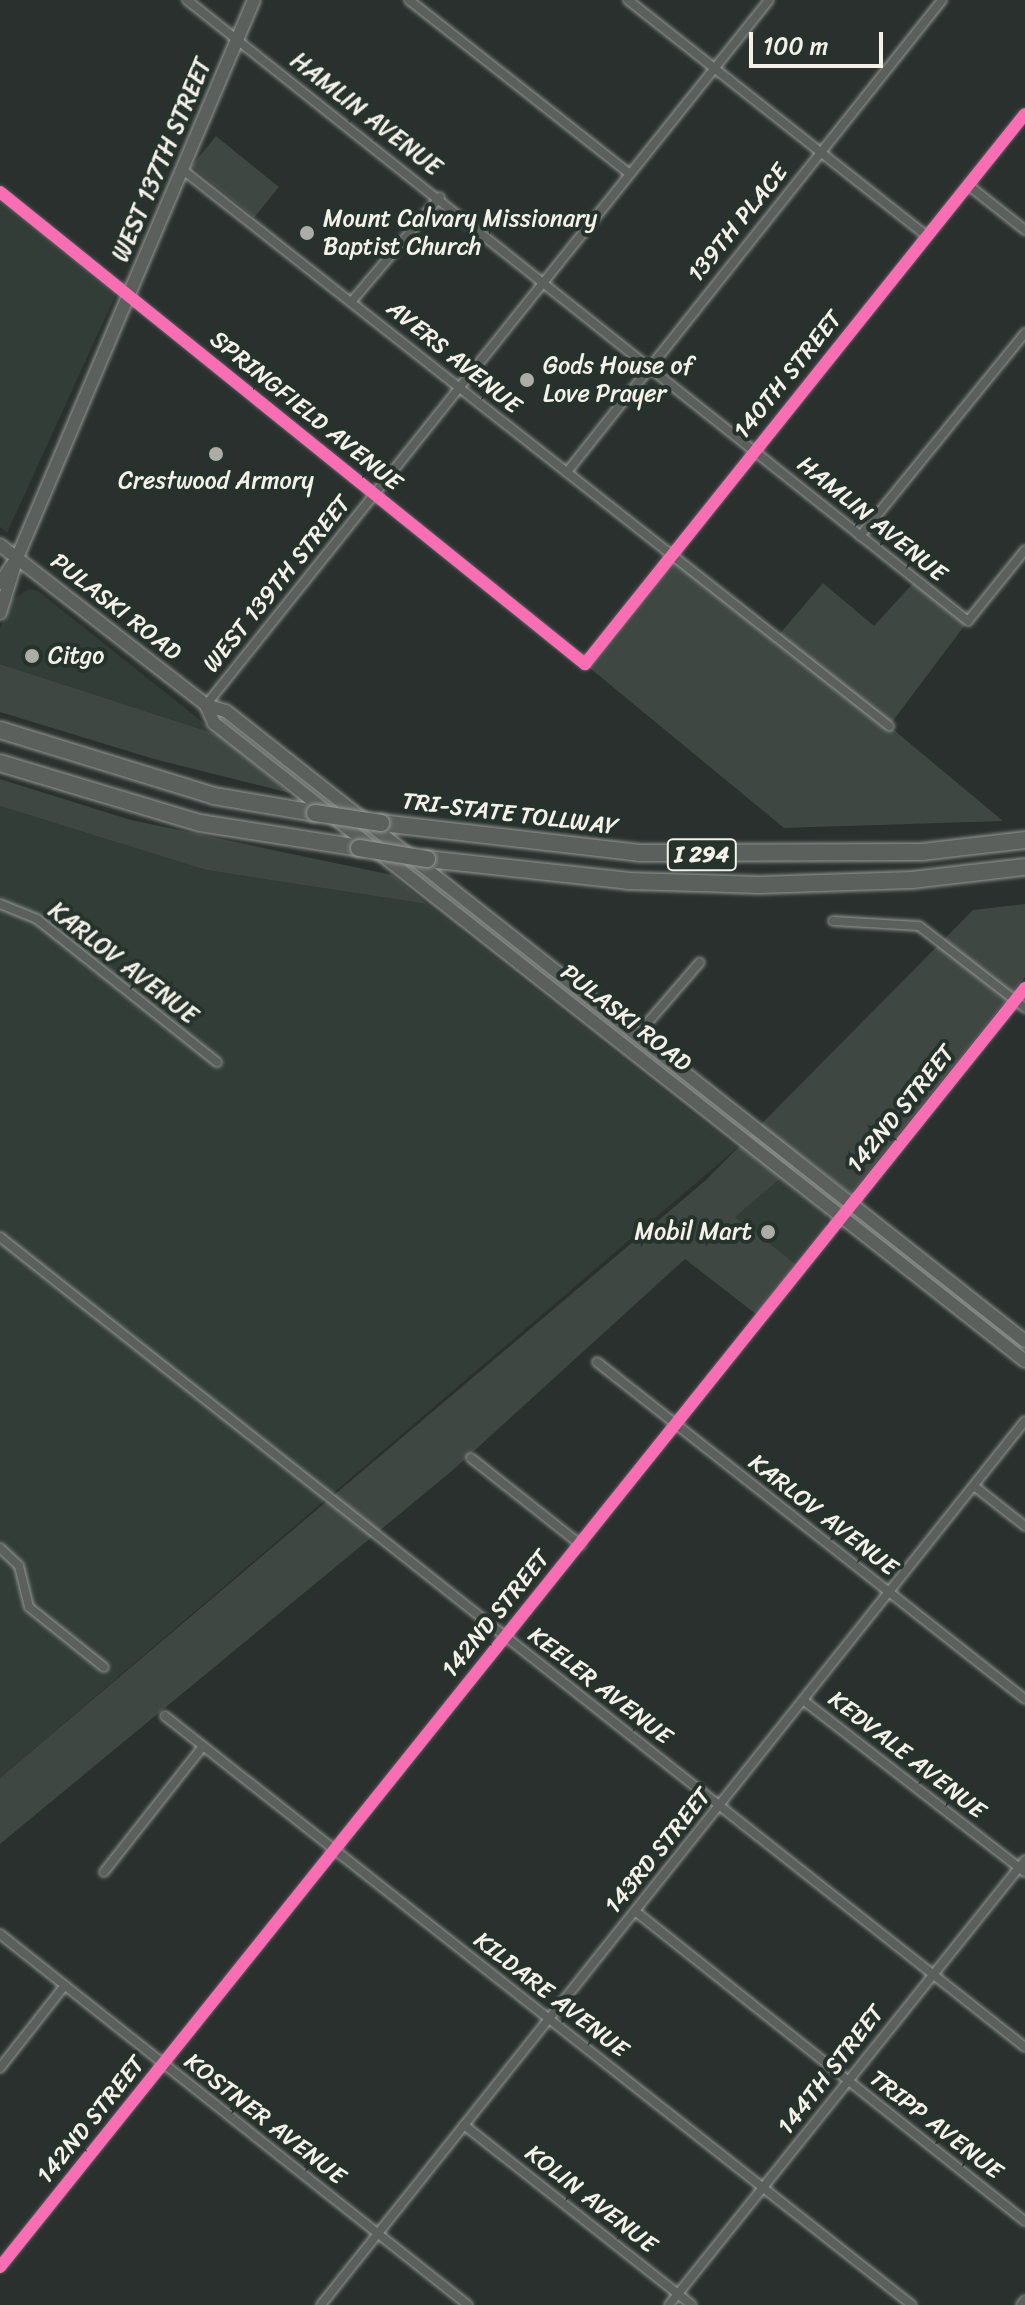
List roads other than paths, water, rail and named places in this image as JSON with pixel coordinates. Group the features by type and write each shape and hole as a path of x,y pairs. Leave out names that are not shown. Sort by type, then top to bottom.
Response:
{"highway":[{"name":"TRI-STATE TOLLWAY","path":"0,730 214,796 511,841 668,854 922,852 1025,840"},
{"name":"I 294","path":"0,763 200,823 427,859 628,881 759,885 912,880 1025,867"}],"main road":[{"name":"WEST 137TH STREET","path":"17,558 254,0"},
{"name":"PULASKI ROAD","path":"0,545 206,705 226,711 1025,1341"},
{"path":"0,583 17,558"},
{"path":"0,613 17,558"},
{"name":"PULASKI ROAD","path":"206,705 214,723 1025,1361"}],"street":[{"name":"HAMLIN AVENUE","path":"187,0 440,197 968,621 1025,550"},
{"path":"409,0 630,174"},
{"path":"628,0 927,236"},
{"name":"WEST 139TH STREET","path":"206,705 769,0"},
{"name":"139TH PLACE","path":"567,472 942,0"},
{"name":"140TH STREET","path":"585,664 1025,114"},
{"name":"AVERS AVENUE","path":"183,170 889,726"},
{"path":"968,185 1025,230"},
{"name":"SPRINGFIELD AVENUE","path":"0,192 585,664"},
{"path":"352,301 440,197"},
{"path":"860,536 1025,333"},
{"name":"KARLOV AVENUE","path":"0,904 37,919 217,1062"},
{"path":"833,921 919,926 1025,1008"},
{"path":"637,1035 700,962"},
{"name":"142ND STREET","path":"0,2267 165,2065 1025,988"},
{"name":"KEELER AVENUE","path":"0,1237 1025,2047"},
{"name":"KARLOV AVENUE","path":"597,1362 1025,1699"},
{"name":"143RD STREET","path":"321,2305 1025,1421"},
{"path":"471,1458 581,1545"},
{"path":"974,1486 1025,1526"},
{"path":"0,1548 19,1566 29,1607 104,1667"},
{"name":"KEDVALE AVENUE","path":"803,1700 1023,1866"},
{"name":"KILDARE AVENUE","path":"165,1716 912,2305"},
{"path":"104,1872 203,1746"},
{"name":"144TH STREET","path":"669,2305 932,1974 1023,1866"},
{"name":"TRIPP AVENUE","path":"635,1911 1025,2221"},
{"name":"KOSTNER AVENUE","path":"0,1934 468,2305"},
{"path":"0,2068 65,1985"},
{"name":"KOLIN AVENUE","path":"464,2125 692,2305"},
{"path":"1021,2305 1025,2300"}],"place":[{"name":"Mount Calvary Missionary Baptist Church","path":"307,233"},
{"name":"Gods House of Love Prayer","path":"527,380"},
{"name":"Crestwood Armory","path":"216,454"},
{"name":"Citgo","path":"32,656"},
{"name":"Mobil Mart","path":"768,1232"}]}
